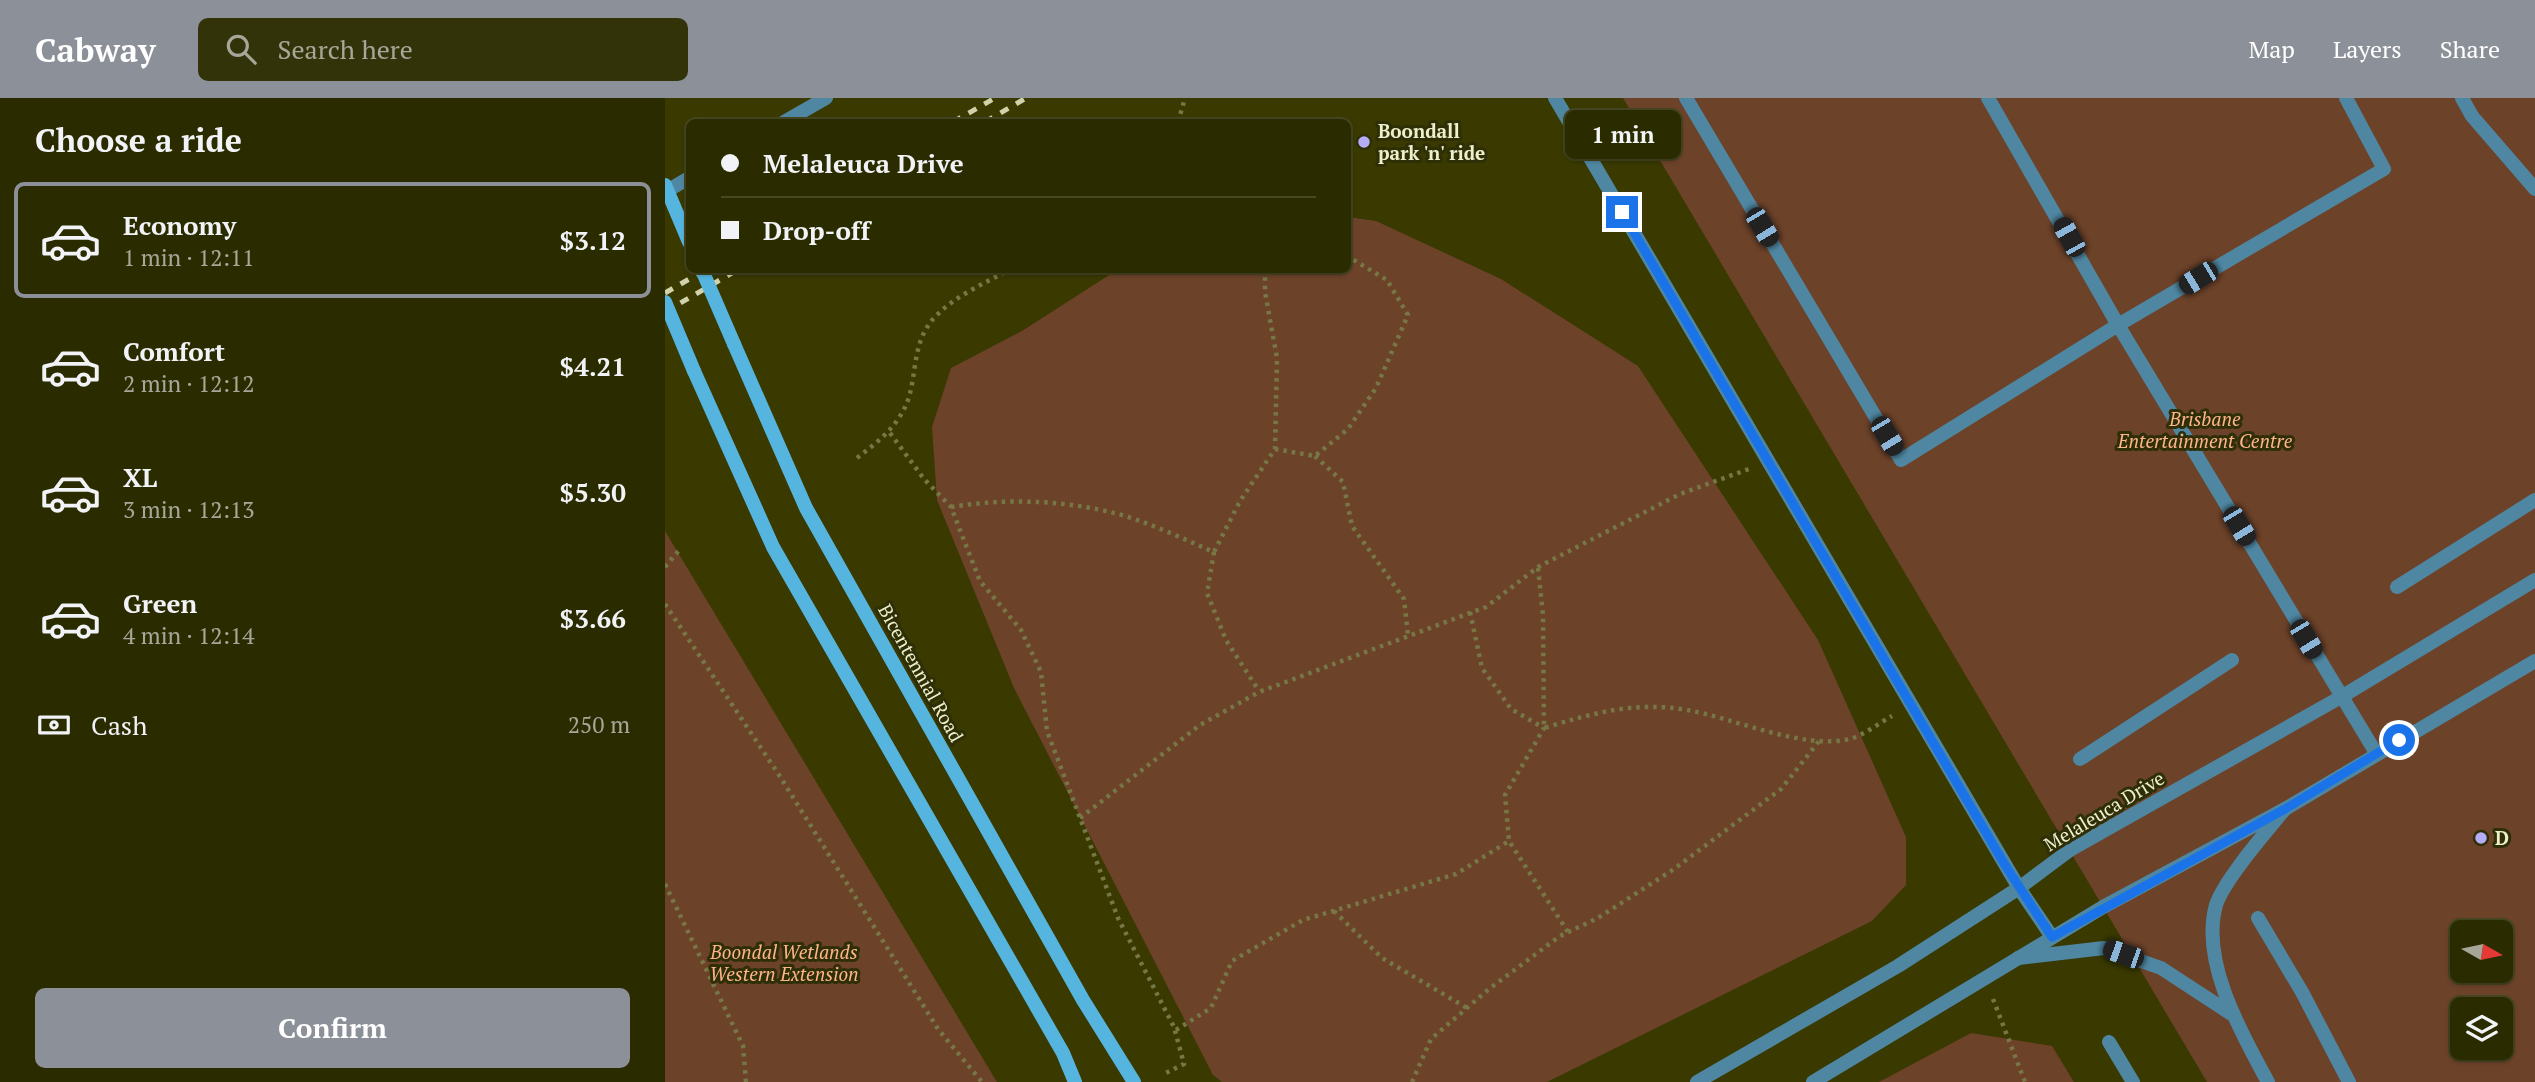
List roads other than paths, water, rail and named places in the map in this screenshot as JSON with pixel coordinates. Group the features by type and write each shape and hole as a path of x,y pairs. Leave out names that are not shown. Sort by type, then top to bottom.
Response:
{"main road":[{"path":"665,185 686,235"},
{"name":"Bicentennial Road","path":"703,273 806,508 1076,988 1134,1082"},
{"path":"665,302 773,547 1063,1053 1075,1082"}],"street":[{"path":"788,119 825,98"},
{"path":"1555,98 2019,888 2052,937"},
{"path":"1686,98 1901,460 2118,325 2384,169 2346,98"},
{"path":"1988,98 2118,325 2376,753"},
{"path":"2462,98 2472,116 2535,189"},
{"path":"665,192 686,180"},
{"path":"2397,587 2535,500"},
{"name":"Melaleuca Drive","path":"1697,1082 1898,966 2019,888 2070,850 2341,697 2535,580"},
{"path":"2080,759 2232,660"},
{"path":"1813,1082 2052,937 2285,809 2535,661"},
{"path":"2268,1082 2219,981 2215,931 2217,905 2249,853 2285,809"},
{"path":"2257,918 2302,992 2349,1082"},
{"path":"2018,958 2104,948 2161,968 2234,1016"},
{"path":"2109,1042 2133,1082"}],"railway":[{"path":"958,119 995,98"},
{"path":"990,119 1026,98"},
{"path":"665,293 700,273"},
{"path":"665,312 732,273"}],"place":[{"name":"Boondall park 'n' ride","path":"1364,142"},
{"name":"D","path":"2481,838"}],"park label":[{"name":"Brisbane Entertainment Centre","path":"2205,430"},
{"name":"Boondal Wetlands Western Extension","path":"784,963"}]}
